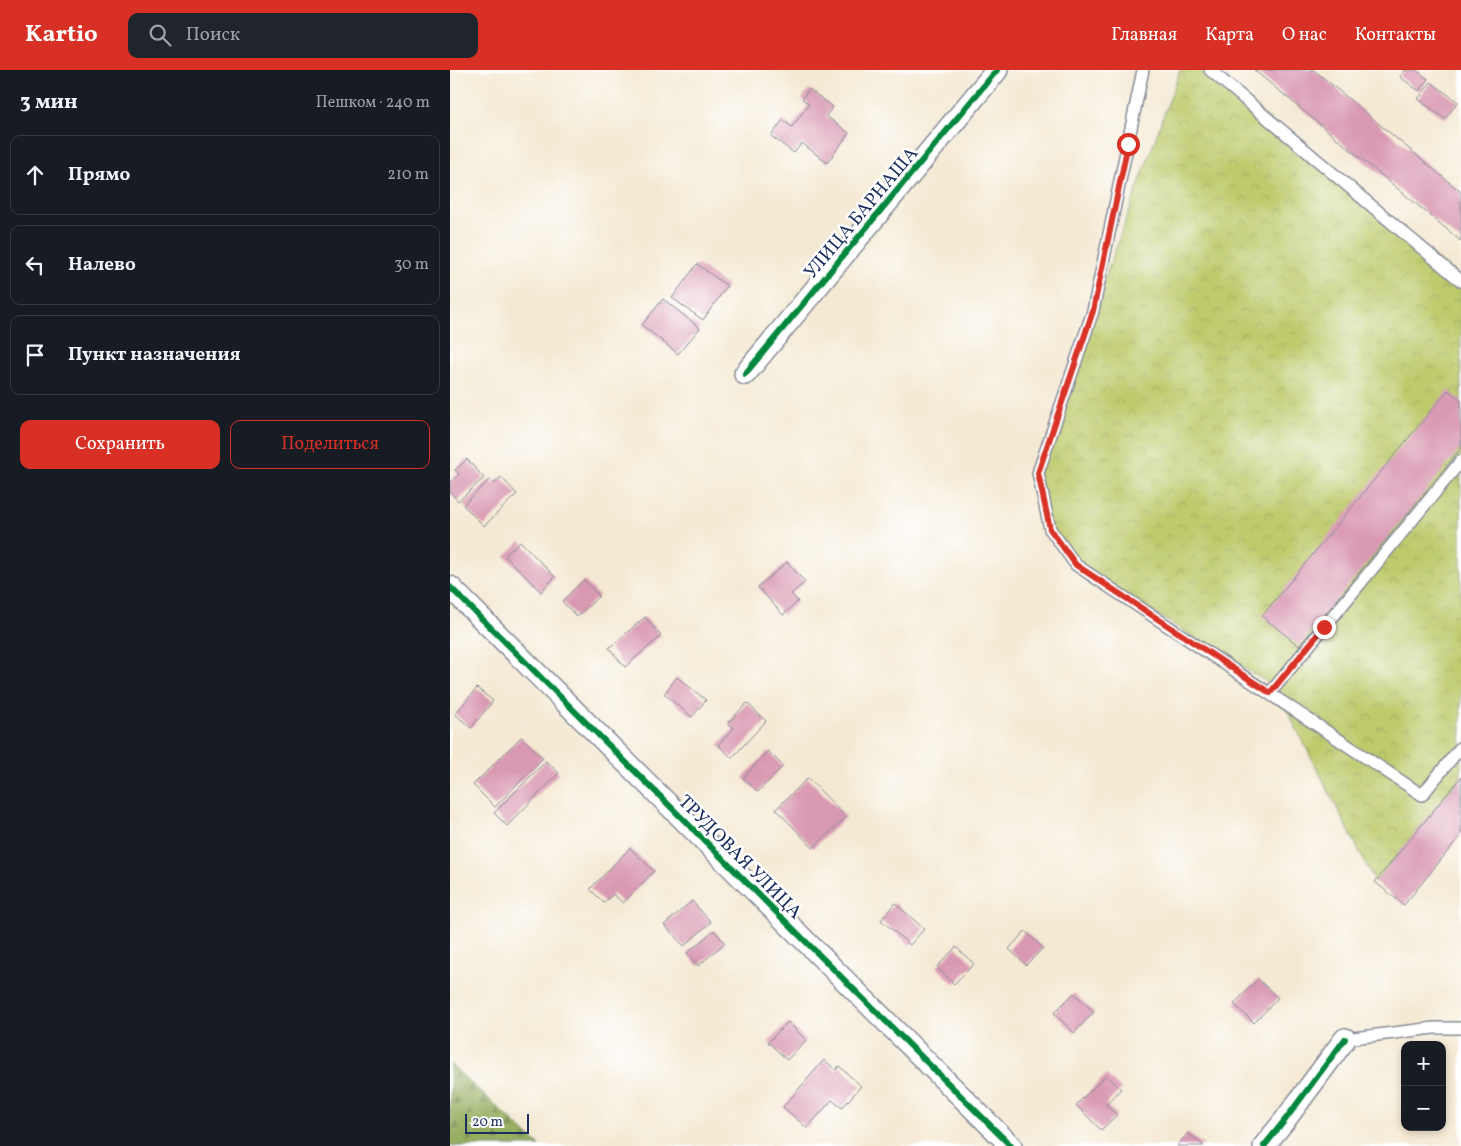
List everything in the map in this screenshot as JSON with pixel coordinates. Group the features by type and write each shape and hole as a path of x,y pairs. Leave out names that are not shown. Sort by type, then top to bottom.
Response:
{"street":[{"name":"УЛИЦА БАРНАША","path":"745,374 997,70"},
{"name":"ТРУДОВАЯ УЛИЦА","path":"450,587 1011,1146"},
{"path":"1264,1146 1345,1039"}],"lane":[{"path":"1143,70 1093,311 1038,473 1050,529 1076,565 1422,795 1461,747"},
{"path":"1210,70 1461,281"},
{"path":"1270,693 1461,462"},
{"path":"1345,1039 1434,1028 1461,1028"}],"green space":[{"path":"1180,70 1210,70 1461,280 1461,777 1375,882 1275,687 1076,565 1050,529 1038,473 1093,311"},
{"path":"450,1064 540,1146 450,1146"}],"building":[{"path":"1254,70 1314,70 1461,192 1461,241"},
{"path":"1405,70 1416,70 1428,79 1419,91 1400,77"},
{"path":"1431,82 1458,102 1445,119 1418,99"},
{"path":"809,89 833,107 826,116 849,133 827,163 802,143 794,153 771,136 783,120 792,127 809,104 802,99"},
{"path":"697,264 727,286 703,320 672,298"},
{"path":"663,299 700,328 678,354 642,325"},
{"path":"1448,390 1461,400 1461,448 1299,646 1262,616"},
{"path":"467,459 484,478 458,501 450,492 450,482 459,474 455,470"},
{"path":"501,477 517,494 484,526 463,505 489,480 494,484"},
{"path":"520,541 555,577 541,592 505,556"},
{"path":"787,562 805,582 791,594 798,601 783,615 758,587"},
{"path":"584,580 599,596 577,617 562,601"},
{"path":"645,617 661,636 625,667 609,648"},
{"path":"677,677 706,700 692,717 664,694"},
{"path":"477,688 493,701 471,728 455,714"},
{"path":"747,703 766,721 732,758 718,745 734,728 728,723"},
{"path":"521,737 543,758 495,807 473,785"},
{"path":"768,751 783,766 758,792 743,778"},
{"path":"546,761 559,773 507,826 494,813"},
{"path":"1461,777 1461,835 1404,905 1375,882"},
{"path":"808,778 846,817 813,848 776,809"},
{"path":"630,848 654,871 623,903 613,894 604,903 590,889"},
{"path":"692,901 711,922 684,946 664,925"},
{"path":"895,903 924,929 910,945 881,920"},
{"path":"714,930 725,943 698,966 687,953"},
{"path":"1025,931 1043,948 1026,965 1009,949"},
{"path":"956,947 974,964 954,984 937,967"},
{"path":"1258,979 1278,998 1254,1023 1234,1004"},
{"path":"1074,993 1094,1012 1074,1033 1054,1013"},
{"path":"788,1022 806,1040 787,1060 768,1042"},
{"path":"824,1060 836,1070 839,1066 861,1086 842,1108 832,1100 807,1128 783,1107"},
{"path":"1106,1075 1121,1089 1106,1105 1117,1115 1101,1130 1076,1105"},
{"path":"1188,1133 1204,1146 1177,1146"}],"cycle path":[{"path":"745,374 997,70"},
{"path":"450,587 1011,1146"},
{"path":"1264,1146 1345,1039"}],"route":[{"path":"1128,144 1093,311 1038,473 1050,529 1076,565 1270,693 1324,627"}]}
